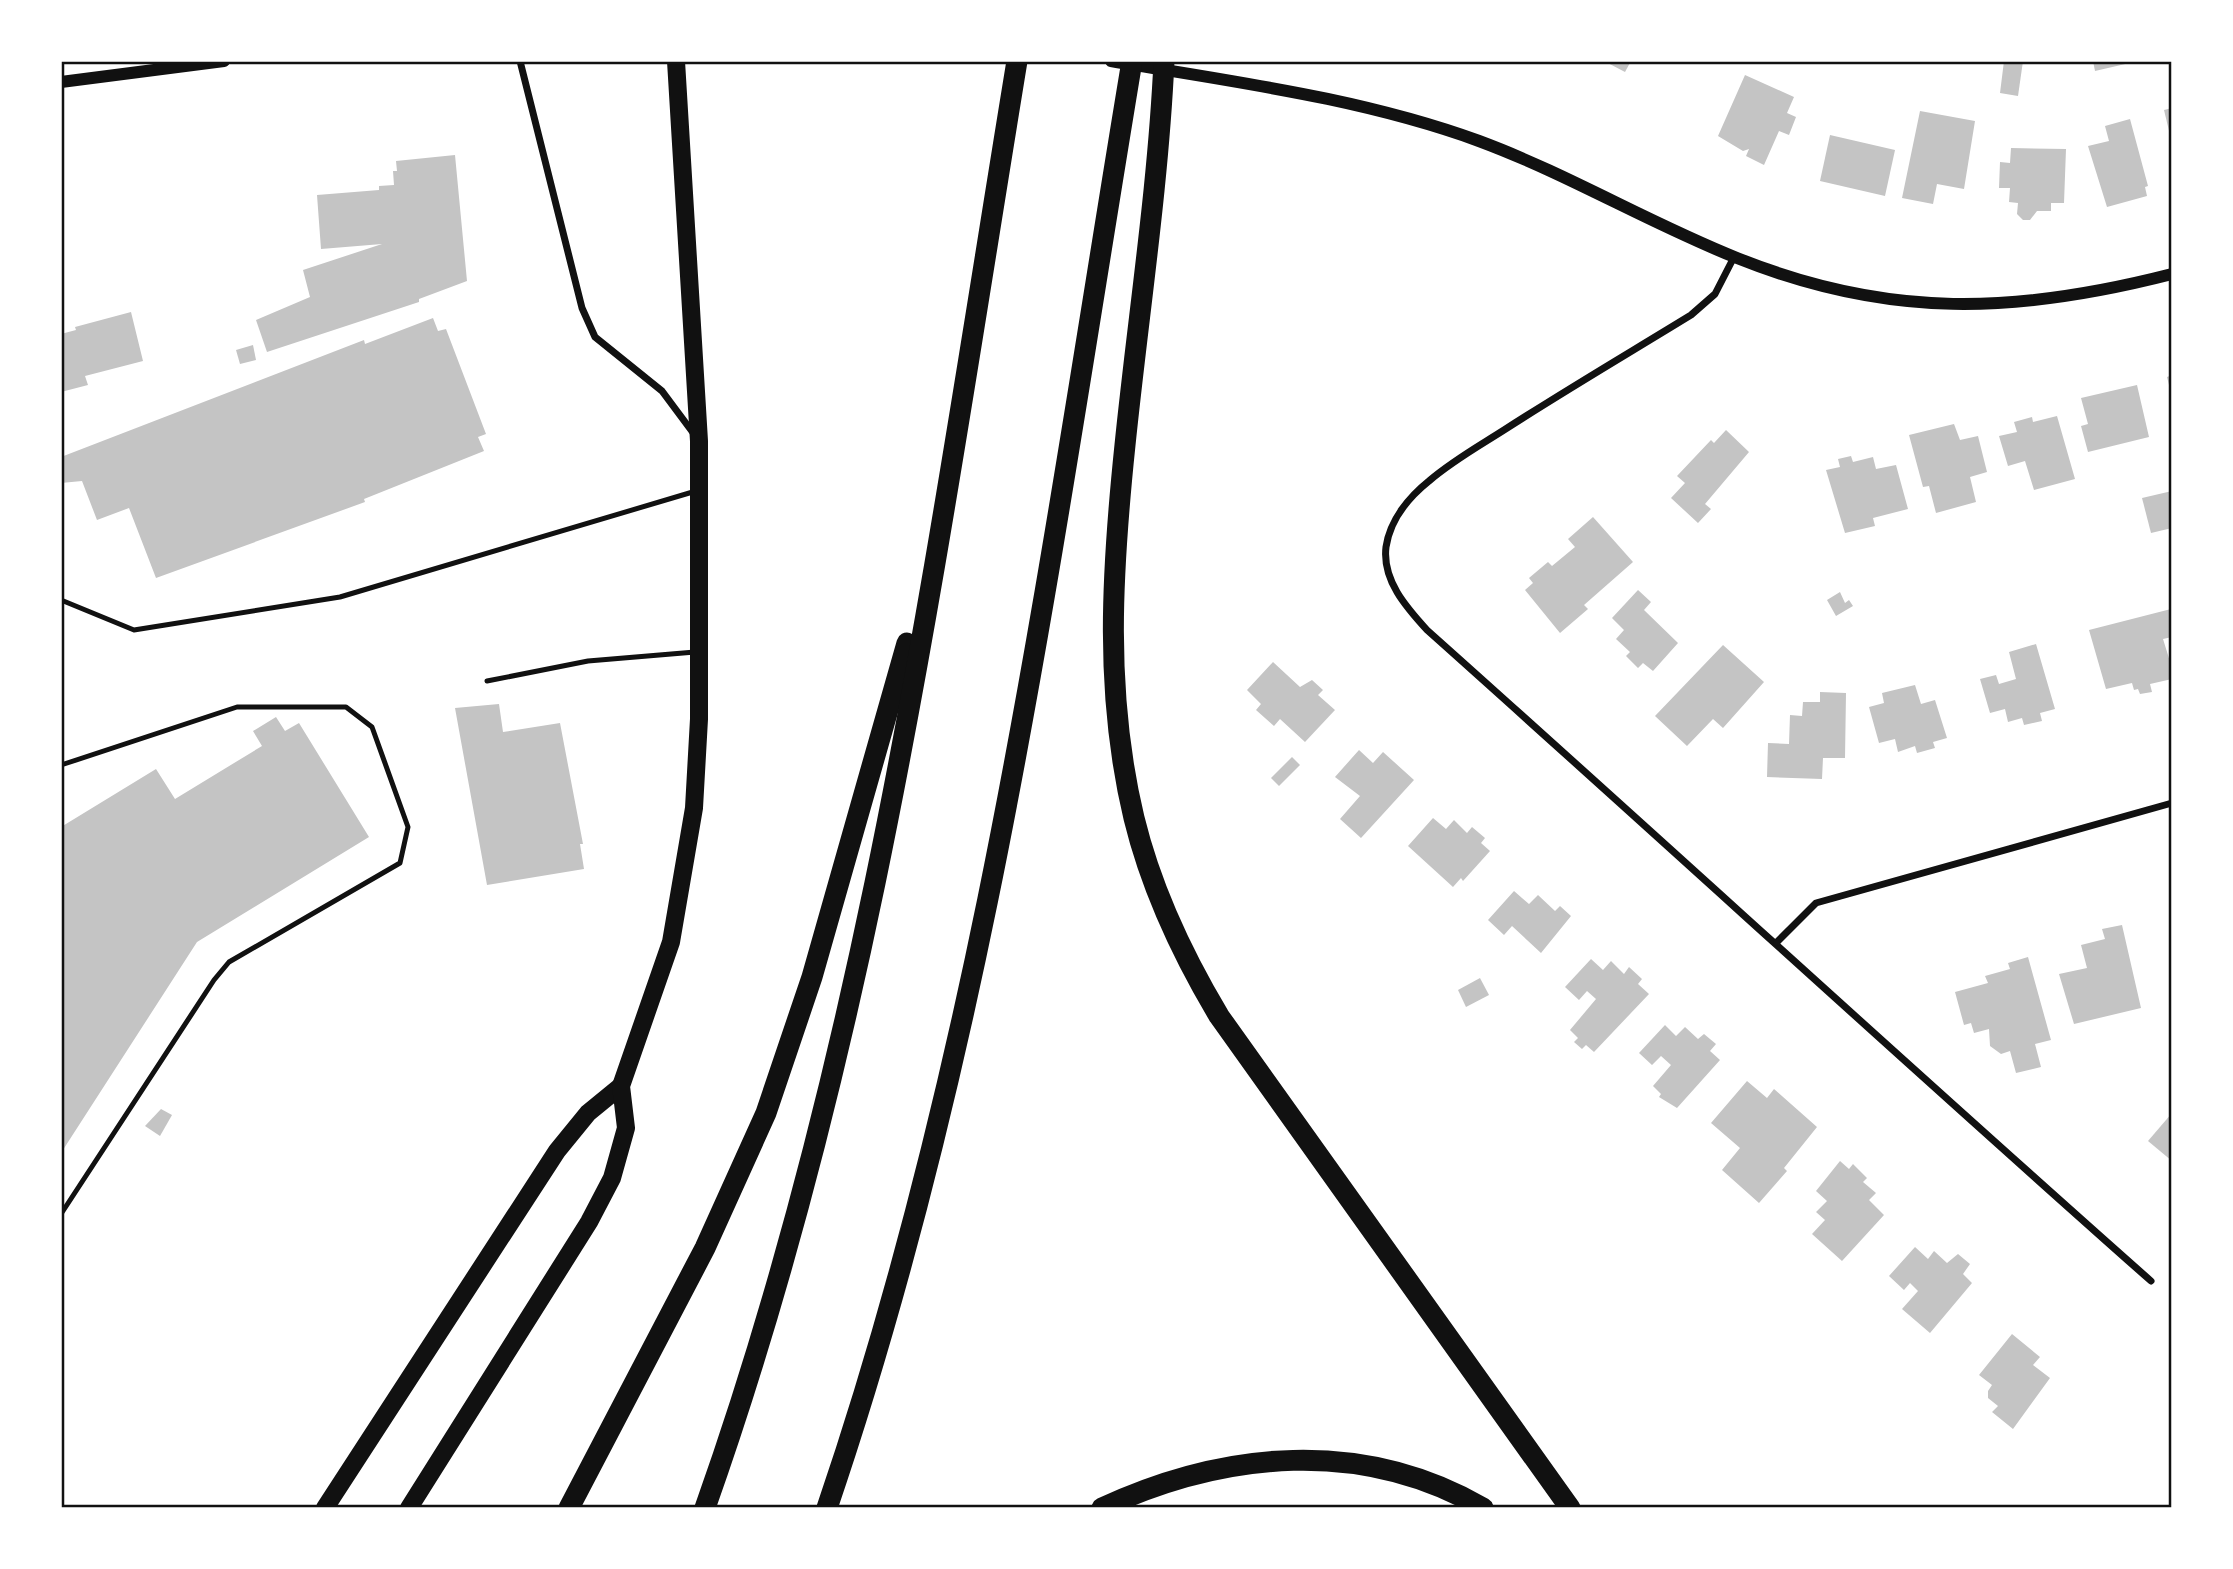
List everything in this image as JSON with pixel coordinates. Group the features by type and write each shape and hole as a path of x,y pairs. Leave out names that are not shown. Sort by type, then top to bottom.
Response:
{"highway":[{"path":"705,1508 757,1352 831,1084 890,815 1017,61"},
{"path":"827,1508 914,1221 980,948 1030,675 1132,61"},
{"path":"1164,61 1156,174 1123,457 1111,611 1116,709 1134,819 1151,872 1191,968 1219,1016 1570,1508"},
{"path":"569,1508 705,1248 766,1113 812,977 937,540"},
{"path":"1102,1508 1160,1483 1219,1467 1295,1459 1336,1460 1396,1471 1457,1492 1483,1508"}],"main road":[{"path":"409,1508 589,1222 612,1178 626,1128 621,1086 671,942 686,866 699,719 699,441 676,61"},
{"path":"325,1508 557,1151 587,1113 621,1086"}],"street":[{"path":"61,82 178,64 224,61"},
{"path":"520,61 582,308 595,337 617,358 642,372 662,391 699,441"},
{"path":"1111,61 1320,98 1432,126 1551,171 1734,257 1838,290 1961,306 2016,304 2073,297 2172,274"},
{"path":"1734,257 1715,294 1691,315 1526,416 1428,481 1406,504 1390,532 1386,548 1387,570 1402,603 1427,630 1777,942 1838,1003 2151,1281"},
{"path":"1777,942 1816,903 2172,803"}],"lane":[{"path":"61,600 134,630 340,597 699,490"},
{"path":"487,681 588,661 698,651"},
{"path":"61,765 237,707 346,706 372,727 408,827 400,863 229,962 214,980 61,1214"}],"building":[{"path":"1604,61 1631,61 1625,72"},
{"path":"2004,61 2023,61 2018,96 2000,93"},
{"path":"2093,61 2134,61 2134,62 2095,71"},
{"path":"1745,75 1794,97 1787,113 1796,117 1789,135 1779,131 1764,165 1746,156 1749,149 1743,151 1718,136"},
{"path":"2172,108 2172,139 2171,139 2164,110"},
{"path":"1920,111 1975,121 1964,189 1937,184 1933,204 1902,198"},
{"path":"2130,119 2148,186 2145,187 2147,196 2107,207 2088,146 2109,141 2105,126"},
{"path":"1830,135 1895,150 1885,196 1820,181"},
{"path":"2011,148 2066,149 2064,203 2051,203 2051,211 2037,211 2030,220 2023,220 2017,214 2018,203 2009,202 2010,188 1999,188 2000,162 2010,163"},
{"path":"455,155 467,281 419,299 419,302 267,352 256,320 310,297 303,270 382,244 321,249 317,195 379,190 379,186 394,185 393,171 397,171 396,161"},
{"path":"131,312 143,361 85,376 88,385 61,392 61,334 76,330 75,327"},
{"path":"433,318 438,331 446,329 486,434 478,437 484,451 364,499 365,502 156,578 129,508 97,520 82,481 61,483 61,457 364,340 365,344"},
{"path":"253,345 256,360 240,364 236,350"},
{"path":"2172,375 2172,392 2171,393 2167,377"},
{"path":"2137,385 2149,437 2088,452 2081,426 2088,424 2081,398"},
{"path":"2057,416 2075,479 2034,490 2025,461 2008,466 1999,436 2017,432 2014,422 2032,417 2033,422"},
{"path":"1954,424 1960,440 1978,436 1987,472 1970,477 1976,502 1936,513 1929,486 1923,487 1909,435"},
{"path":"1726,430 1749,452 1705,504 1711,509 1698,523 1671,498 1685,483 1677,476 1711,440 1714,443"},
{"path":"1851,456 1853,462 1873,457 1876,469 1896,465 1908,509 1873,518 1875,526 1845,533 1826,470 1840,467 1838,459"},
{"path":"2172,491 2172,528 2151,533 2142,498"},
{"path":"1593,517 1633,562 1584,605 1588,609 1560,633 1525,590 1533,583 1529,578 1548,562 1552,566 1575,547 1568,539"},
{"path":"1638,590 1651,602 1644,610 1678,643 1653,671 1643,663 1638,668 1626,656 1630,652 1616,639 1624,630 1612,618"},
{"path":"1840,592 1845,603 1849,600 1853,606 1836,616 1827,600"},
{"path":"2171,609 2172,637 2163,639 2172,668 2172,679 2150,684 2152,692 2140,694 2138,689 2134,690 2132,683 2106,689 2089,630"},
{"path":"2036,644 2055,709 2040,713 2042,721 2024,725 2022,718 2008,722 2005,709 1990,713 1980,679 1996,675 1999,684 2016,679 2009,652"},
{"path":"1723,645 1764,682 1723,728 1713,719 1687,746 1655,716"},
{"path":"1273,662 1300,687 1312,680 1323,690 1318,695 1335,710 1305,742 1280,719 1274,726 1256,710 1261,704 1247,690"},
{"path":"1915,685 1921,704 1935,700 1947,738 1933,742 1935,748 1917,753 1915,746 1898,752 1895,739 1879,743 1869,707 1884,703 1882,693"},
{"path":"1820,692 1846,693 1845,758 1823,758 1822,779 1767,777 1768,743 1789,744 1790,715 1802,716 1803,702 1820,702"},
{"path":"499,704 503,732 560,723 583,844 580,844 584,869 487,885 455,708"},
{"path":"276,717 285,731 299,723 369,837 197,942 61,1153 61,827 156,769 175,799 262,746 253,731"},
{"path":"1359,750 1373,763 1383,752 1414,780 1361,838 1340,819 1360,796 1335,777"},
{"path":"1292,757 1300,765 1279,786 1271,778"},
{"path":"1433,818 1446,829 1454,820 1467,833 1472,827 1485,838 1481,843 1490,851 1463,881 1461,878 1453,887 1408,846"},
{"path":"1514,891 1529,904 1538,895 1555,911 1560,906 1571,916 1541,953 1512,926 1504,935 1488,920"},
{"path":"2122,925 2141,1008 2074,1024 2059,974 2087,968 2081,945 2105,939 2102,929"},
{"path":"2028,957 2051,1040 2035,1044 2041,1067 2016,1073 2010,1051 2001,1054 1990,1046 1989,1029 1974,1033 1971,1023 1964,1025 1955,992 1988,983 1985,976 2010,969 2008,963"},
{"path":"1591,959 1603,970 1611,961 1624,974 1629,967 1642,979 1638,984 1649,994 1594,1052 1586,1045 1582,1049 1574,1042 1578,1038 1570,1030 1596,999 1587,991 1579,1000 1565,987"},
{"path":"1480,978 1489,995 1466,1007 1458,990"},
{"path":"1665,1025 1676,1036 1685,1027 1698,1039 1704,1034 1716,1044 1710,1051 1720,1060 1677,1108 1659,1097 1661,1094 1653,1086 1671,1065 1661,1056 1652,1065 1639,1053"},
{"path":"1747,1081 1767,1098 1774,1089 1817,1127 1784,1168 1787,1171 1759,1203 1722,1170 1740,1148 1711,1123"},
{"path":"161,1109 172,1115 160,1136 145,1126"},
{"path":"2172,1113 2172,1161 2148,1141"},
{"path":"1840,1161 1849,1169 1853,1164 1867,1178 1863,1182 1876,1193 1869,1200 1884,1215 1842,1261 1812,1234 1825,1220 1816,1212 1827,1201 1816,1191"},
{"path":"1915,1247 1928,1259 1934,1251 1947,1263 1958,1254 1970,1264 1963,1274 1972,1283 1930,1333 1902,1309 1918,1291 1910,1283 1904,1290 1889,1276"},
{"path":"2012,1334 2040,1357 2033,1365 2050,1378 2013,1429 1992,1412 1998,1406 1988,1398 1992,1385 1979,1375"}]}
